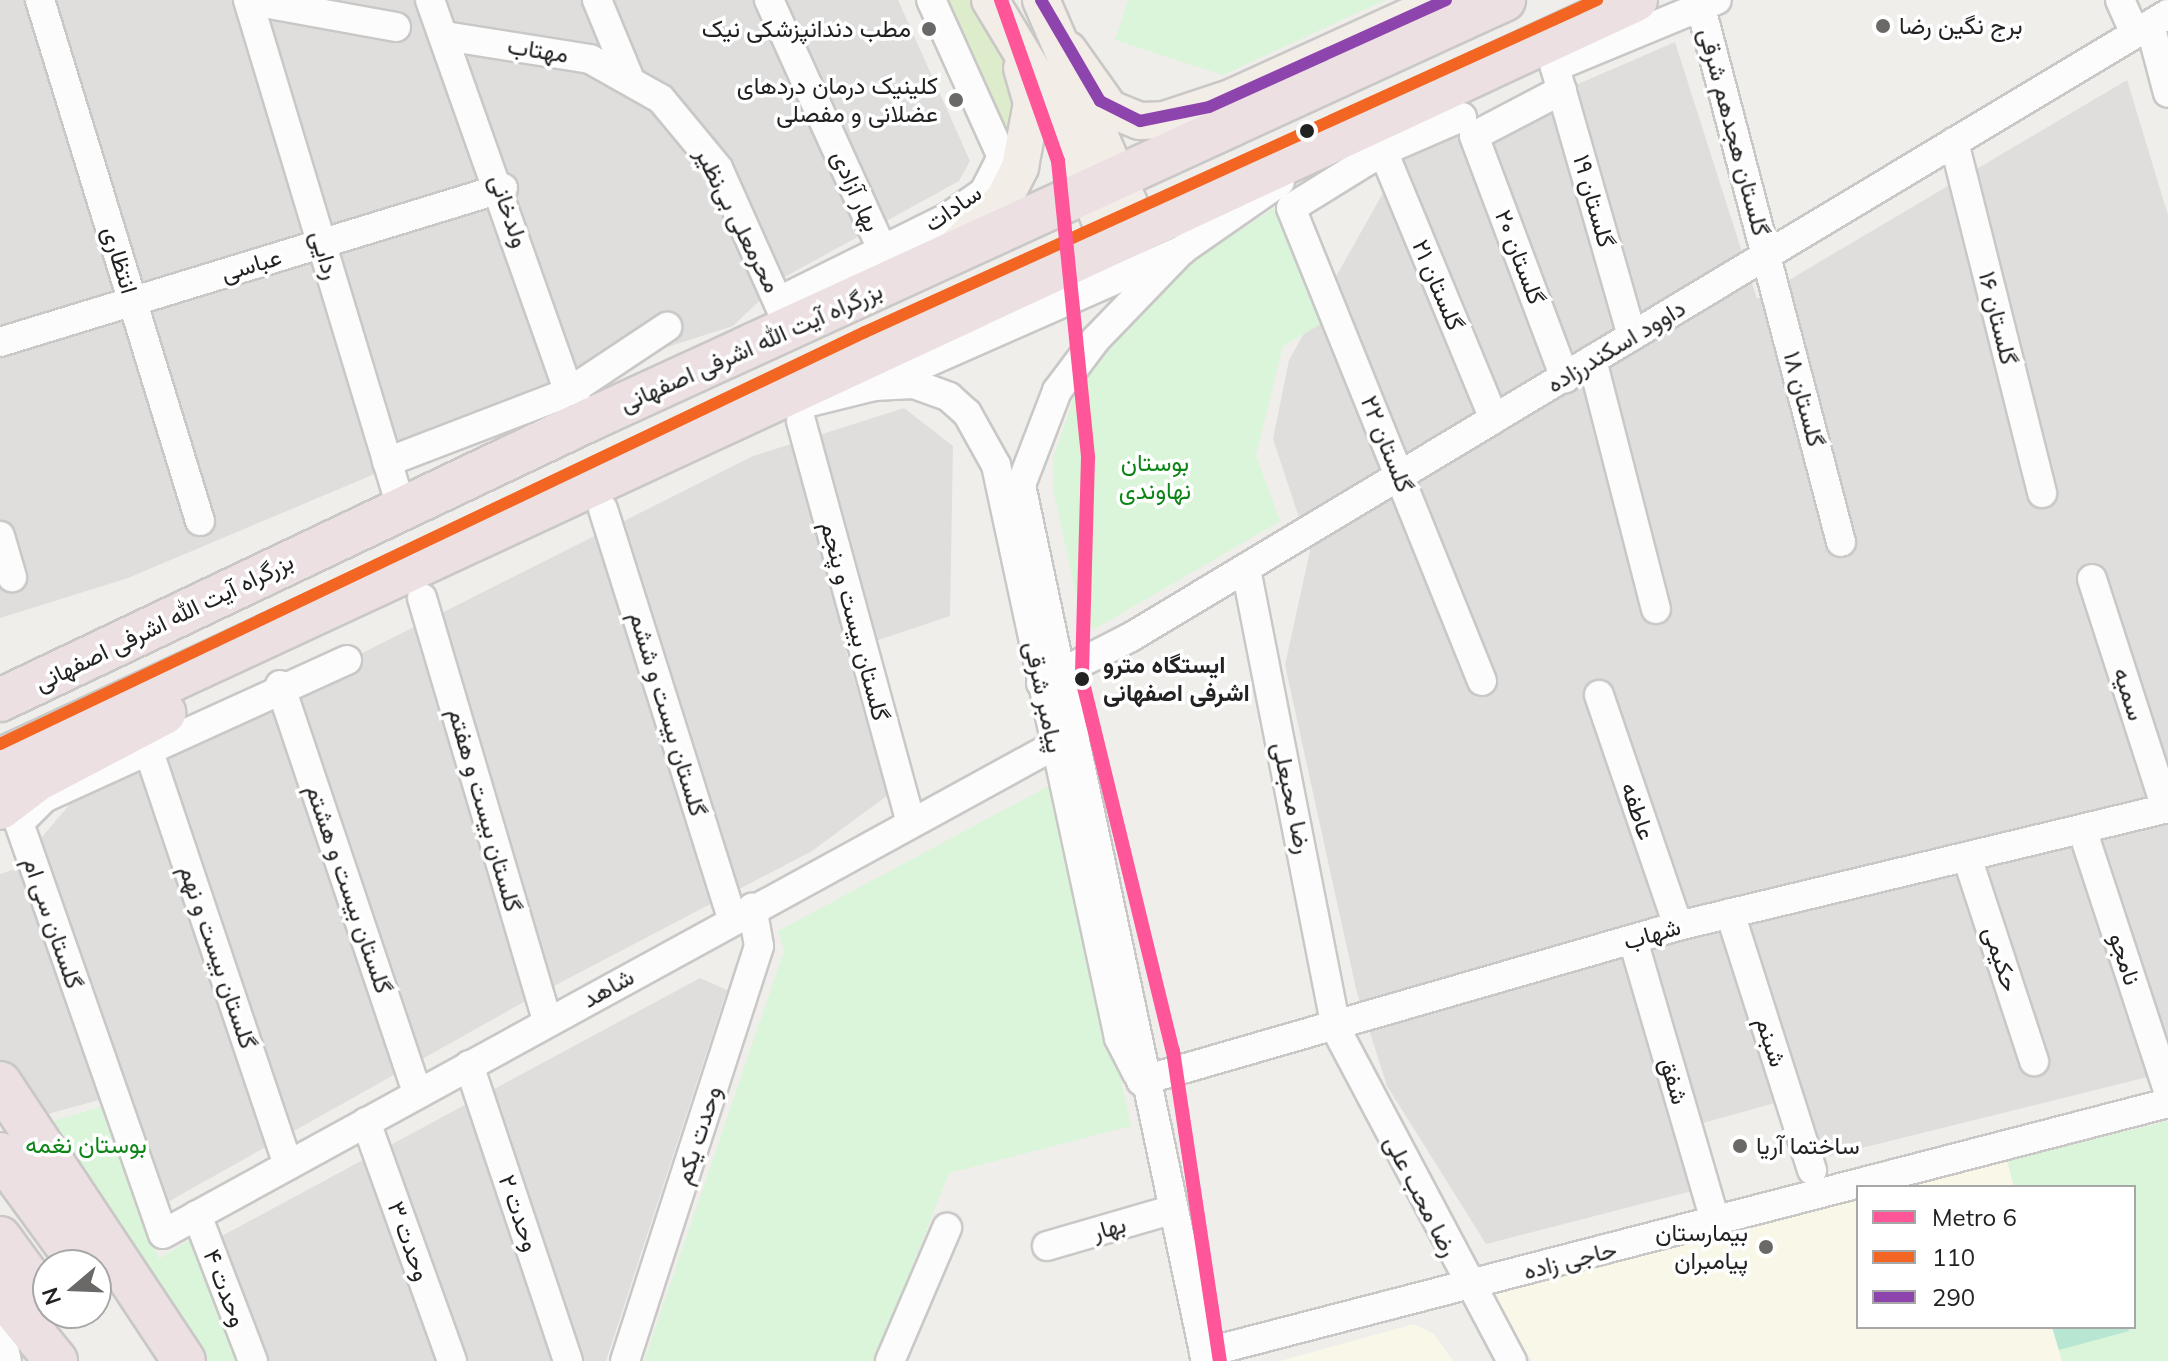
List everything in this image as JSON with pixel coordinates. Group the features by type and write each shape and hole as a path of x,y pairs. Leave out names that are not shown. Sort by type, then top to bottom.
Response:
{"highway":[{"name":"بزرگراه آیت الله اشرفی اصفهانی","path":"0,700 402,510 579,406 785,316 938,262 1504,0"},
{"path":"0,808 54,770 716,425 1125,236 1366,142 1636,0"},
{"path":"0,760 423,580"},
{"path":"0,668 193,608"},
{"path":"0,1083 184,1361"},
{"path":"0,1154 69,1249"},
{"path":"0,1238 32,1282"},
{"path":"112,1305 156,1361"},
{"path":"1,1316 56,1361"},
{"path":"66,1329 89,1361"}],"main road":[{"path":"990,0 1012,31 1105,187"},
{"path":"1041,0 1068,50 1110,109 1140,121 1164,120 1233,97 1446,0"},
{"path":"938,262 1004,199 1020,167 1032,103 1012,31"},
{"path":"1068,50 1105,187 1125,236"}],"street":[{"name":"انتظاری","path":"40,0 200,521"},
{"path":"248,0 396,27"},
{"name":"ردایی","path":"248,0 402,510"},
{"name":"ولدخانی","path":"430,0 503,188 579,406"},
{"name":"محرمعلی بی‌نظیر","path":"597,0 628,75 703,145 785,316"},
{"name":"بهار آزادی","path":"769,0 883,251"},
{"name":"سادات","path":"785,316 883,251 984,192 1002,157 931,0"},
{"path":"2120,0 2151,24 2168,93"},
{"path":"716,425 874,386 1182,250 1366,142 1468,126 1710,4"},
{"name":"گلستان هجدهم شرقی","path":"1710,4 1766,256"},
{"name":"داوود اسکندرزاده","path":"1052,679 1246,569 1399,474 1565,378 2151,24"},
{"name":"مهتاب","path":"445,36 569,54 628,75"},
{"name":"گلستان ۱۹","path":"1559,79 1632,336"},
{"name":"گلستان ۲۰","path":"1468,126 1565,378"},
{"name":"گلستان ۲۲","path":"1366,142 1291,208 1482,681"},
{"name":"گلستان ۲۱","path":"1366,142 1494,419"},
{"name":"گلستان ۱۶","path":"1954,142 2042,493"},
{"name":"عباسی","path":"0,342 503,188"},
{"name":"پیامبر شرقی","path":"1182,250 1104,330 1057,391 1021,485 1052,679 1119,1038 1141,1081 1205,1357"},
{"name":"گلستان ۱۸","path":"1766,256 1841,542"},
{"path":"387,462 579,406 667,327"},
{"path":"1592,360 1656,609"},
{"name":"پیامبر شرقی","path":"874,386 932,388 967,413 996,465 1052,679"},
{"name":"گلستان بیست و پنجم","path":"801,421 910,820"},
{"name":"گلستان بیست و ششم","path":"603,509 742,913"},
{"path":"0,536 12,577"},
{"name":"رضا محبعلی","path":"1246,569 1336,1029"},
{"name":"سمیه","path":"2092,579 2167,808"},
{"name":"گلستان بیست و هفتم","path":"423,580 547,1021"},
{"name":"گلستان سی ام","path":"163,1234 19,823 44,798 280,685 347,660"},
{"name":"گلستان بیست و هشتم","path":"280,685 417,1093"},
{"name":"عاطفه","path":"1599,695 1678,926"},
{"name":"شاهد","path":"163,1234 910,820 1064,738"},
{"name":"گلستان بیست و نهم","path":"148,749 288,1165"},
{"name":"شهاب","path":"1141,1081 1336,1029 1678,926 2167,808"},
{"name":"نامجو","path":"2082,829 2168,1090"},
{"name":"حکیمی","path":"1967,857 2034,1061"},
{"name":"وحدت یکم","path":"625,1361 759,946 742,913"},
{"name":"شبنم","path":"1730,913 1812,1170"},
{"name":"شفق","path":"1633,940 1716,1223"},
{"name":"رضا محب علی","path":"1336,1029 1467,1286 1512,1361"},
{"name":"وحدت ۲","path":"469,1065 568,1361"},
{"name":"حاجی زاده","path":"1859,1185 2168,1103"},
{"name":"وحدت ۳","path":"366,1122 452,1361"},
{"name":"حاجی زاده","path":"1205,1357 1856,1186"},
{"name":"بهار","path":"1047,1246 1171,1210"},
{"name":"وحدت ۴","path":"197,1215 253,1361"},
{"path":"890,1361 947,1228"},
{"path":"1,1316 7,1361"}],"shaded area":[{"path":"0,0 898,0 970,161 959,181 783,278 733,326 636,357 569,392 128,578 0,618"},
{"path":"1675,42 1757,299 2127,80 2168,215 2168,1072 1821,1158 1803,1095 1703,1123 1719,1184 1486,1244 1387,1086 1356,989 1285,665 1310,551 1273,439 1289,360 1401,161"},
{"path":"904,408 953,446 950,616 846,651 888,795 812,851 529,999 166,1203 124,1093 30,1119 0,1060 0,874 15,869 75,798 753,456"},
{"path":"700,978 727,990 606,1361 265,1361 220,1237"},
{"path":"2007,1160 2013,1185 1911,1185"},
{"name":"بیمارستان پیامبران","path":"1856,1200 1856,1329 2053,1329 2062,1361 1532,1361 1489,1295"},
{"path":"1414,1324 1434,1334 1453,1361 1280,1361"}],"green space":[{"path":"944,0 974,0 994,32 1026,108 1015,157"},
{"path":"1128,0 1385,0 1223,75 1115,40"},
{"name":"بوستان نهاوندی","path":"1282,203 1323,323 1283,346 1256,455 1280,521 1093,630 1075,589 1053,489 1053,458 1077,388 1105,346 1181,269"},
{"path":"1056,782 1131,1126 949,1173 875,1361 644,1361 784,951 778,931"},
{"name":"بوستان نغمه","path":"103,1106 159,1259 194,1237 241,1361 201,1361 37,1126"},
{"path":"2168,1121 2168,1361 2062,1361 2053,1329 2136,1329 2136,1185 2013,1185 2007,1160"},
{"path":"2053,1329 2128,1329 2129,1331 2059,1350"}],"metro line":[{"name":"6","path":"1001,0 1058,161 1088,458 1082,679 1173,1051 1220,1361"}],"transit line":[{"name":"290","path":"1041,0 1100,101 1140,121 1209,107 1446,0"},
{"name":"110","path":"0,744 865,332 1597,0"}],"place":[{"name":"برج نگین رضا","path":"1883,26"},
{"name":"مطب دندانپزشکی نیک","path":"929,29"},
{"name":"کلینیک درمان دردهای عضلانی و مفصلی","path":"956,100"},
{"name":"ایستگاه مترو اشرفی اصفهانی","path":"1082,679"},
{"name":"ساختما آریا","path":"1740,1146"},
{"name":"بیمارستان پیامبران","path":"1766,1247"}]}
